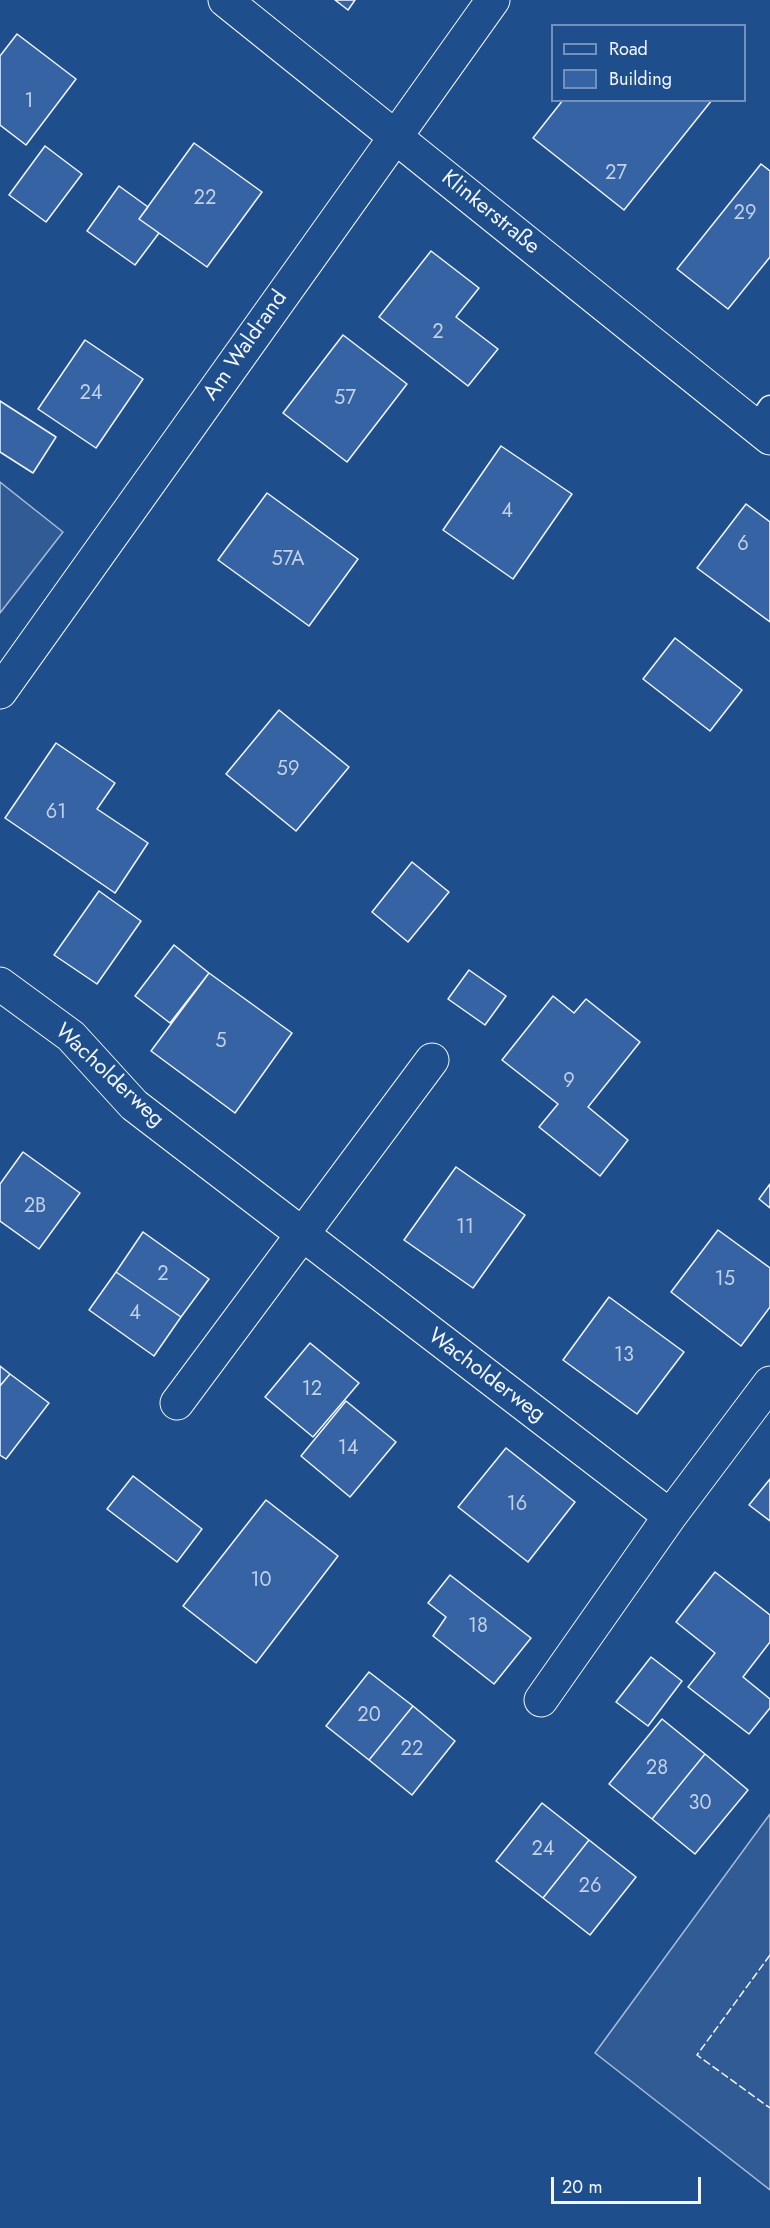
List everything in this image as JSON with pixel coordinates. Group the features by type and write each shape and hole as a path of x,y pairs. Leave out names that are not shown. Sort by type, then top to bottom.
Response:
{"street":[{"name":"Klinkerstraße","path":"225,0 395,137 765,424"},
{"name":"Am Waldrand","path":"0,692 493,0"},
{"name":"Wacholderweg","path":"0,984 71,1036 134,1105 670,1516"},
{"path":"177,1403 432,1060"},
{"path":"541,1700 670,1516 770,1383"}],"shaded area":[{"path":"0,482 63,532 0,613"},
{"path":"770,1814 770,2190 595,2053"}],"building":[{"path":"335,0 355,0 348,10"},
{"path":"17,34 76,79 26,145 0,125 0,56"},
{"path":"561,102 710,102 624,210 533,138"},
{"path":"194,143 262,192 207,267 139,219"},
{"path":"45,146 82,174 46,222 9,195"},
{"path":"761,164 770,171 770,257 728,309 677,269"},
{"path":"119,186 148,207 139,219 159,233 135,265 87,231"},
{"path":"431,251 479,288 456,317 498,349 468,386 379,317"},
{"path":"343,335 407,384 347,462 283,413"},
{"path":"85,340 143,379 96,448 38,409"},
{"path":"0,401 56,437 33,473 0,452"},
{"path":"501,446 572,494 513,579 443,530"},
{"path":"267,493 358,559 309,626 218,560"},
{"path":"746,504 770,522 770,622 697,568"},
{"path":"675,638 742,690 710,731 643,679"},
{"path":"279,710 349,767 296,831 226,774"},
{"path":"56,743 115,783 97,809 148,843 115,893 5,818"},
{"path":"412,862 449,892 408,942 372,912"},
{"path":"99,891 141,921 97,984 54,955"},
{"path":"174,945 209,973 170,1023 135,996"},
{"path":"469,970 506,996 485,1025 448,999"},
{"path":"209,973 292,1033 235,1113 151,1051"},
{"path":"553,996 574,1013 586,999 640,1042 588,1107 628,1140 600,1176 539,1127 558,1104 502,1060"},
{"path":"23,1152 80,1193 39,1249 0,1221 0,1184"},
{"path":"456,1167 525,1215 473,1288 404,1240"},
{"path":"770,1184 770,1208 759,1199"},
{"path":"718,1230 770,1268 770,1307 741,1346 671,1292"},
{"path":"143,1232 209,1279 181,1317 116,1272"},
{"path":"116,1272 181,1317 154,1356 89,1310"},
{"path":"609,1297 684,1352 637,1414 563,1360"},
{"path":"310,1343 359,1383 313,1437 265,1397"},
{"path":"0,1366 10,1374 0,1386"},
{"path":"10,1374 49,1403 6,1459 0,1455 0,1386"},
{"path":"346,1401 396,1442 350,1497 301,1456"},
{"path":"506,1448 575,1502 528,1562 458,1507"},
{"path":"133,1476 202,1529 177,1562 107,1509"},
{"path":"770,1479 770,1521 749,1505"},
{"path":"266,1500 338,1556 256,1663 183,1606"},
{"path":"715,1572 770,1615 770,1642 743,1677 770,1699 770,1708 749,1734 688,1687 715,1653 676,1622"},
{"path":"450,1575 531,1638 494,1684 433,1636 446,1617 428,1603"},
{"path":"651,1657 682,1681 648,1726 616,1702"},
{"path":"369,1672 413,1706 369,1760 326,1726"},
{"path":"413,1706 455,1741 412,1795 369,1760"},
{"path":"662,1719 705,1754 652,1819 609,1784"},
{"path":"705,1754 748,1790 695,1854 652,1819"},
{"path":"542,1803 589,1840 543,1898 496,1861"},
{"path":"589,1840 636,1877 590,1935 543,1898"}],"fence":[{"path":"770,1955 697,2055 770,2108"}]}
